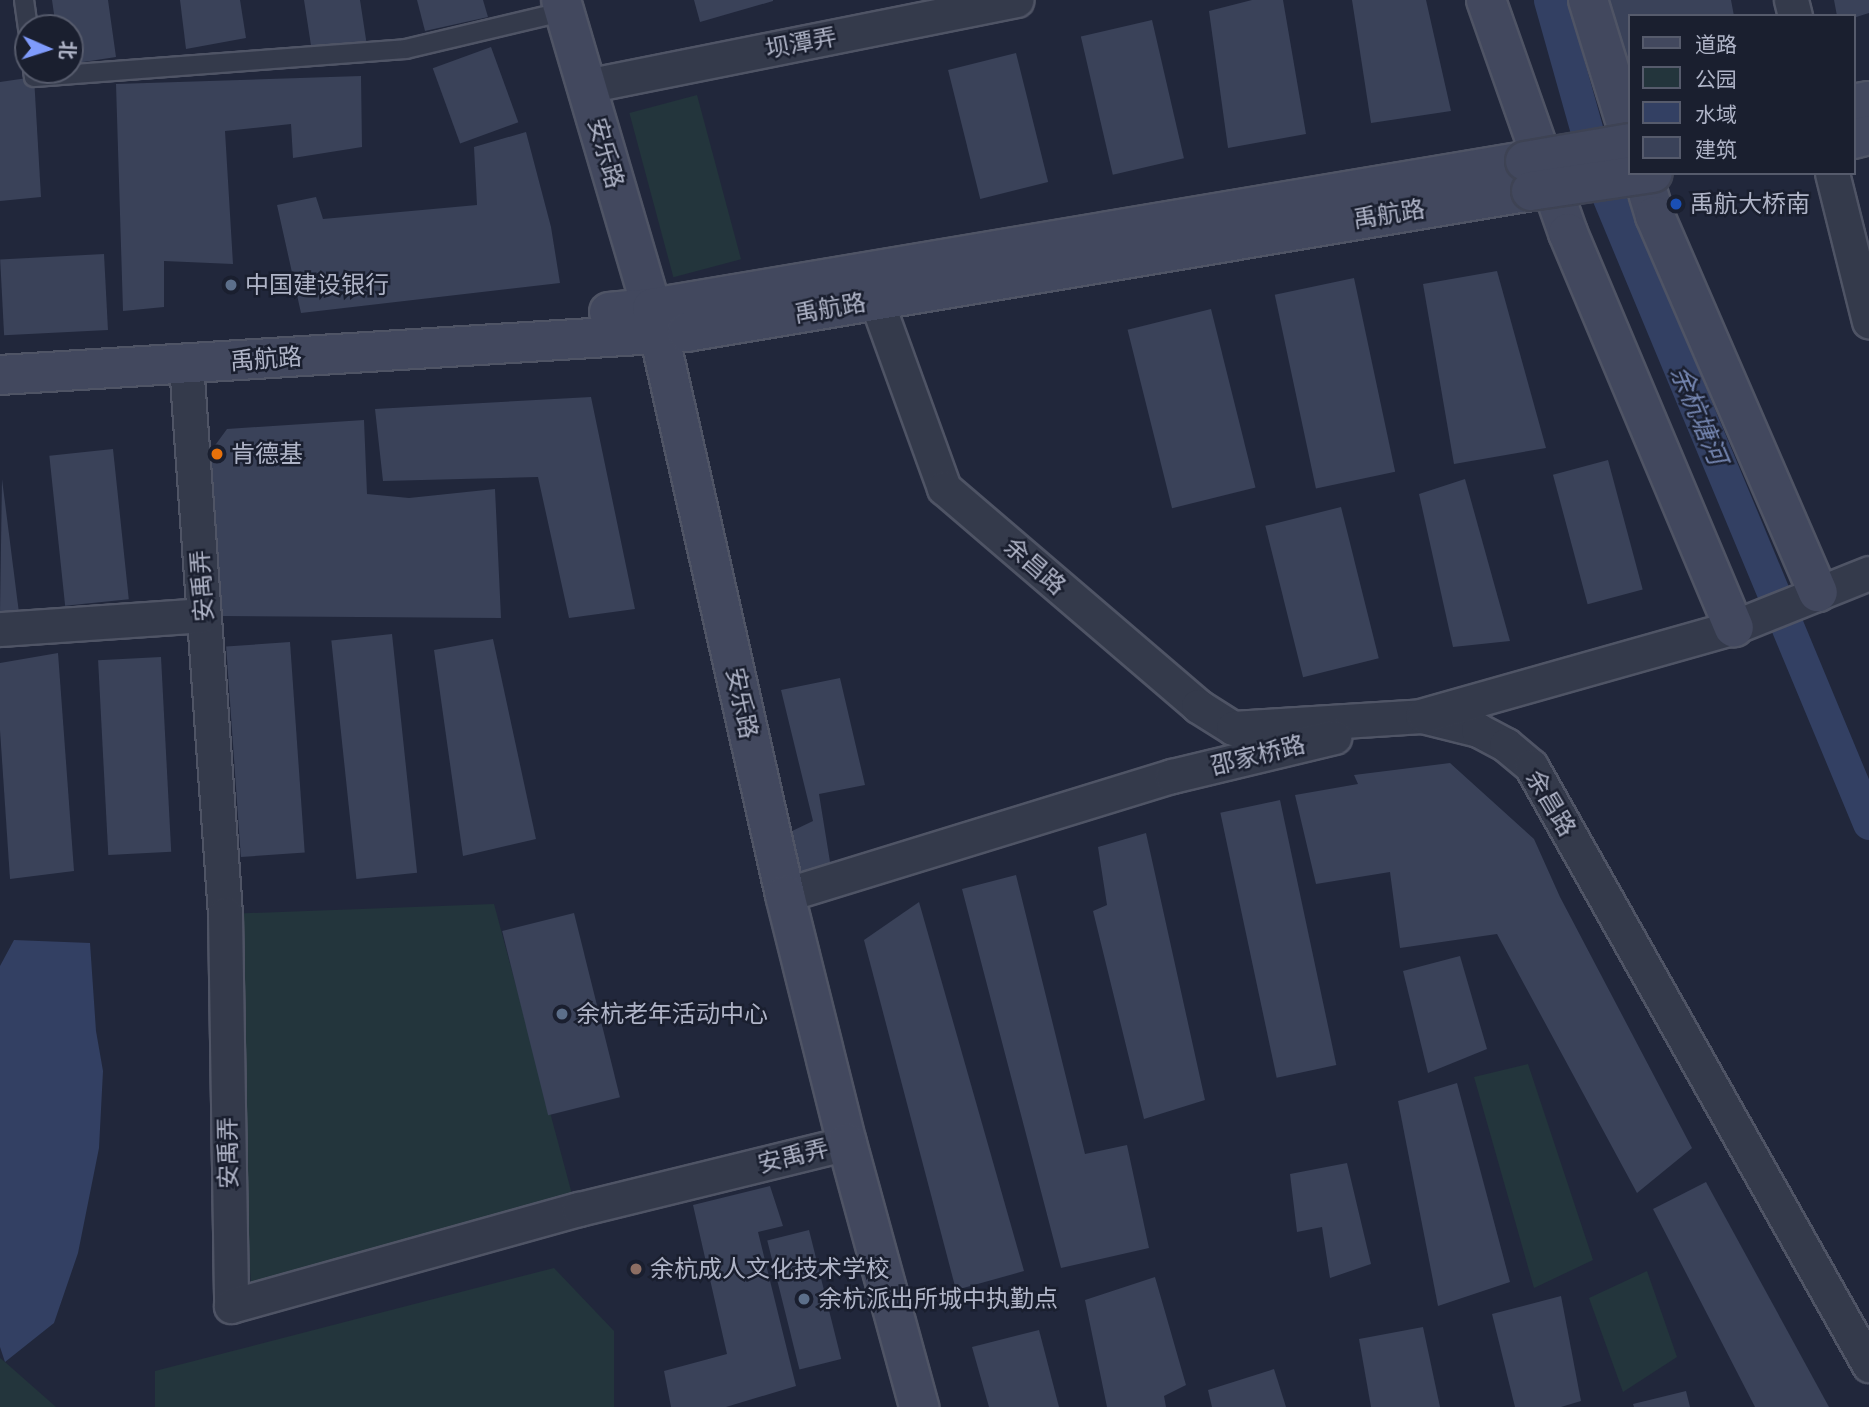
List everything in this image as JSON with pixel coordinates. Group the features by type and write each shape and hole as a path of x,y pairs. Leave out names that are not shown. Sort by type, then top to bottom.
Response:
{"main road":[{"path":"1486,0 1568,233 1734,627"},
{"path":"1588,0 1628,130"},
{"name":"安乐路","path":"563,6 655,321 785,895 847,1143 919,1407"},
{"path":"1528,176 1628,143"},
{"name":"禹航路","path":"0,375 186,363 655,321 1528,176 1628,174"},
{"path":"1643,175 1655,216 1818,592"},
{"name":"禹航路","path":"0,357 655,321 687,332 876,300 1528,176"}],"street":[{"name":"坝潭弄","path":"586,86 1016,0"},
{"path":"1832,175 1869,321"},
{"name":"余昌路","path":"876,300 944,488 1198,706 1233,728 1422,716 1478,730 1506,745 1531,766 1869,1365"},
{"name":"安禹弄","path":"186,363 225,914 231,1306 579,1209 847,1143"},
{"name":"邵家桥路","path":"785,895 1172,776 1422,716 1734,627 1869,573"},
{"path":"0,629 204,615"}],"lane":[{"path":"84,74 406,49 563,6"}],"green space":[{"path":"697,95 741,259 673,277 629,113"},
{"path":"494,904 573,1198 251,1284 225,914"},
{"path":"1528,1064 1593,1260 1534,1288 1474,1077"},
{"path":"554,1268 614,1331 614,1407 155,1407 155,1371"},
{"path":"1647,1271 1677,1357 1623,1392 1589,1298"},
{"path":"0,1358 5,1362 56,1407 0,1407"}],"water":[{"path":"14,940 90,943 96,1031 103,1071 99,1148 78,1253 54,1323 5,1362 0,1347 0,966"}],"building":[{"path":"52,0 108,0 116,57 84,62 84,14 54,14"},
{"path":"180,0 240,0 246,38 186,49"},
{"path":"304,0 360,0 367,46 312,52"},
{"path":"417,0 483,0 488,17 425,31"},
{"path":"694,0 773,0 773,1 700,22"},
{"path":"1252,0 1283,0 1306,134 1228,148 1209,11"},
{"path":"1352,0 1426,0 1451,111 1371,123"},
{"path":"1606,0 1731,0 1734,14 1628,14 1628,86"},
{"path":"1834,0 1869,0 1869,13 1855,17 1855,14 1837,14"},
{"path":"1152,20 1184,158 1113,175 1081,36"},
{"path":"491,47 518,122 460,143 433,68"},
{"path":"1016,53 1048,182 980,199 948,70"},
{"path":"361,76 362,147 293,158 291,124 225,131 233,264 164,261 164,307 123,311 116,84"},
{"path":"14,80 14,84 34,84 41,197 0,201 0,82"},
{"path":"526,132 551,227 560,283 301,313 277,205 316,197 323,219 477,205 474,147"},
{"path":"104,254 108,330 4,335 0,259"},
{"path":"1497,271 1546,448 1454,464 1423,284"},
{"path":"1354,278 1395,472 1316,489 1275,295"},
{"path":"1211,309 1256,488 1172,508 1128,330"},
{"path":"591,397 635,609 569,618 538,477 383,481 375,409"},
{"path":"364,420 367,494 409,498 495,489 501,618 221,616 208,455 227,429"},
{"path":"113,449 129,599 65,606 49,456"},
{"path":"1608,460 1643,589 1588,604 1553,475"},
{"path":"2,479 19,613 0,613"},
{"path":"1465,479 1510,641 1453,647 1419,494"},
{"path":"1341,507 1379,658 1303,677 1265,526"},
{"path":"392,634 417,873 356,879 331,640"},
{"path":"493,639 536,839 463,856 434,650"},
{"path":"290,642 305,852 241,857 226,646"},
{"path":"58,653 74,871 10,879 0,730 0,663"},
{"path":"161,657 171,852 108,855 98,660"},
{"path":"840,678 865,785 819,794 831,868 803,877 790,832 813,821 781,690"},
{"path":"1450,763 1534,839 1560,897 1692,1148 1637,1193 1497,934 1400,948 1390,872 1316,884 1295,795 1358,784 1354,775"},
{"path":"1280,800 1336,1065 1277,1078 1220,813"},
{"path":"1146,833 1205,1100 1144,1119 1093,911 1107,905 1098,847"},
{"path":"1016,875 1085,1154 1127,1145 1149,1248 1061,1268 962,889"},
{"path":"919,902 1024,1271 956,1290 864,940"},
{"name":"余杭老年活动中心","path":"574,913 620,1097 548,1115 502,931"},
{"path":"1460,956 1487,1049 1428,1073 1403,971"},
{"path":"1457,1083 1510,1282 1438,1306 1398,1101"},
{"path":"1347,1163 1371,1264 1330,1278 1322,1227 1297,1232 1290,1174"},
{"path":"1706,1182 1829,1407 1755,1407 1653,1209"},
{"path":"770,1186 783,1226 758,1232 796,1386 726,1407 671,1407 664,1371 727,1354 693,1205"},
{"name":"余杭派出所城中执勤点","path":"809,1230 841,1359 799,1369 767,1240"},
{"path":"1155,1277 1186,1385 1164,1396 1166,1407 1107,1407 1085,1300"},
{"path":"1561,1296 1581,1401 1561,1407 1515,1407 1492,1314"},
{"path":"1423,1327 1440,1407 1371,1407 1359,1339"},
{"path":"1039,1330 1059,1407 989,1407 972,1347"},
{"path":"1274,1369 1286,1407 1212,1407 1208,1390"},
{"path":"1686,1391 1690,1407 1634,1407 1633,1404"}],"waterway":[{"name":"余杭塘河","path":"1550,0 1599,174 1869,823"}],"place":[{"name":"禹航大桥南","path":"1676,204"},
{"name":"中国建设银行","path":"231,285"},
{"name":"肯德基","path":"217,454"},
{"name":"余杭老年活动中心","path":"562,1014"},
{"name":"余杭成人文化技术学校","path":"636,1269"},
{"name":"余杭派出所城中执勤点","path":"804,1299"}]}
